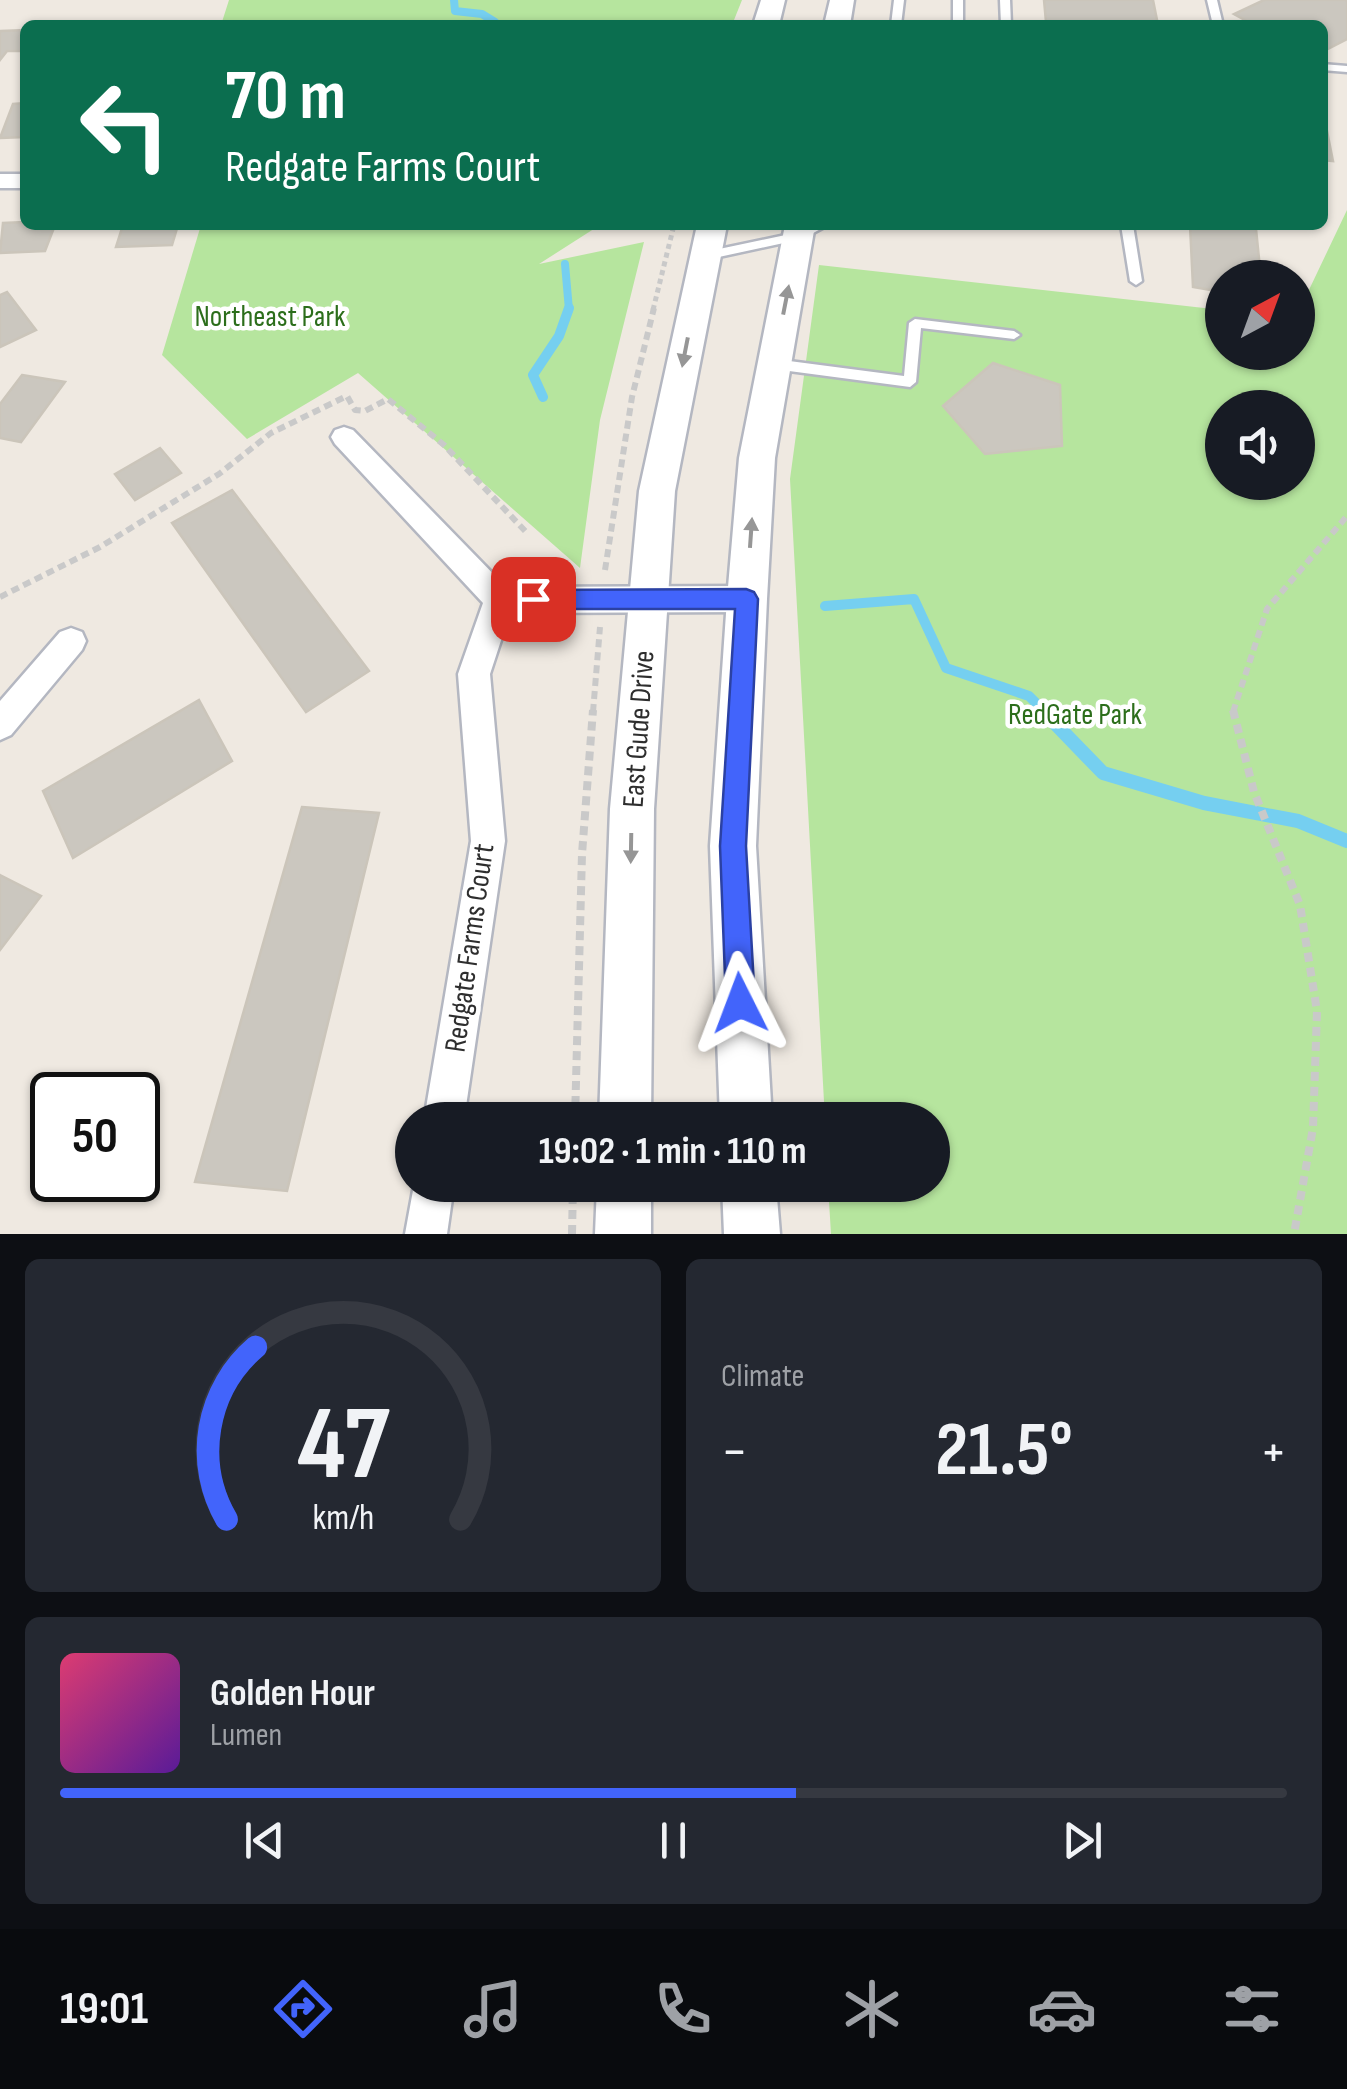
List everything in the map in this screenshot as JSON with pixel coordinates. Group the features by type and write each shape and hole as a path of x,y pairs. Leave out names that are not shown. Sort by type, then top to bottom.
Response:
{"main road":[{"path":"745,1102 733,846 746,599 757,458 774,364 806,230"},
{"name":"East Gude Drive","path":"625,1102 632,809 656,491 708,240"},
{"path":"623,1234 624,1202"},
{"path":"751,1202 752,1234"}],"street":[{"path":"344,437 498,600 746,599"},
{"name":"Redgate Farms Court","path":"447,1102 488,842 474,674 498,600"},
{"path":"0,724 71,641"},
{"path":"426,1234 431,1202"}],"lane":[{"path":"708,240 797,230"},
{"path":"1128,230 1136,281"},
{"path":"774,364 910,382 915,323 1014,335"}],"path":[{"path":"0,597 100,547 219,474 272,433 347,396 355,410 365,411 388,399 444,445 527,533"},
{"path":"1294,1234 1313,1128 1317,1012 1300,905 1254,792 1232,714 1267,609 1347,516"},
{"path":"572,1234 573,1202"}],"green space":[{"path":"229,0 742,0 734,20 223,20"},
{"name":"RedGate Park","path":"1347,210 1347,1234 831,1234 829,1202 950,1202 950,1102 824,1102 790,479 819,265 1205,308 1205,370 1315,370 1315,277"},
{"name":"Northeast Park","path":"200,230 592,230 539,264 644,242 600,420 580,568 358,373 247,439 162,355"}],"building":[{"path":"1044,0 1153,0 1157,20 1046,20"},
{"path":"1264,0 1347,0 1347,39 1328,49 1328,20 1245,20 1234,14"},
{"path":"20,30 20,51 7,51 0,60 0,31"},
{"path":"20,103 20,137 0,138 13,104"},
{"path":"20,222 20,230 53,230 45,251 0,253 3,223"},
{"path":"121,230 176,230 172,245 116,247"},
{"path":"1190,230 1256,230 1259,260 1205,260 1205,289 1193,287"},
{"path":"7,292 36,330 0,347 0,295"},
{"path":"993,363 1060,385 1062,446 985,454 943,406"},
{"path":"22,375 65,382 21,442 0,438 0,404"},
{"path":"160,448 181,473 135,500 115,474"},
{"path":"232,490 369,671 306,712 172,523"},
{"path":"199,700 232,761 73,858 43,791"},
{"path":"302,807 379,813 287,1191 195,1182"},
{"path":"0,875 41,896 0,950"}],"waterway":[{"path":"454,0 455,11 482,14 492,20"},
{"path":"565,264 569,308"},
{"path":"543,397 533,375 559,336 569,308"},
{"path":"825,606 914,599 946,668 1029,696 1045,712"},
{"path":"1042,710 1103,773 1204,803 1298,821 1347,841"}],"route":[{"path":"533,599 746,599 733,846 740,1003"}]}
